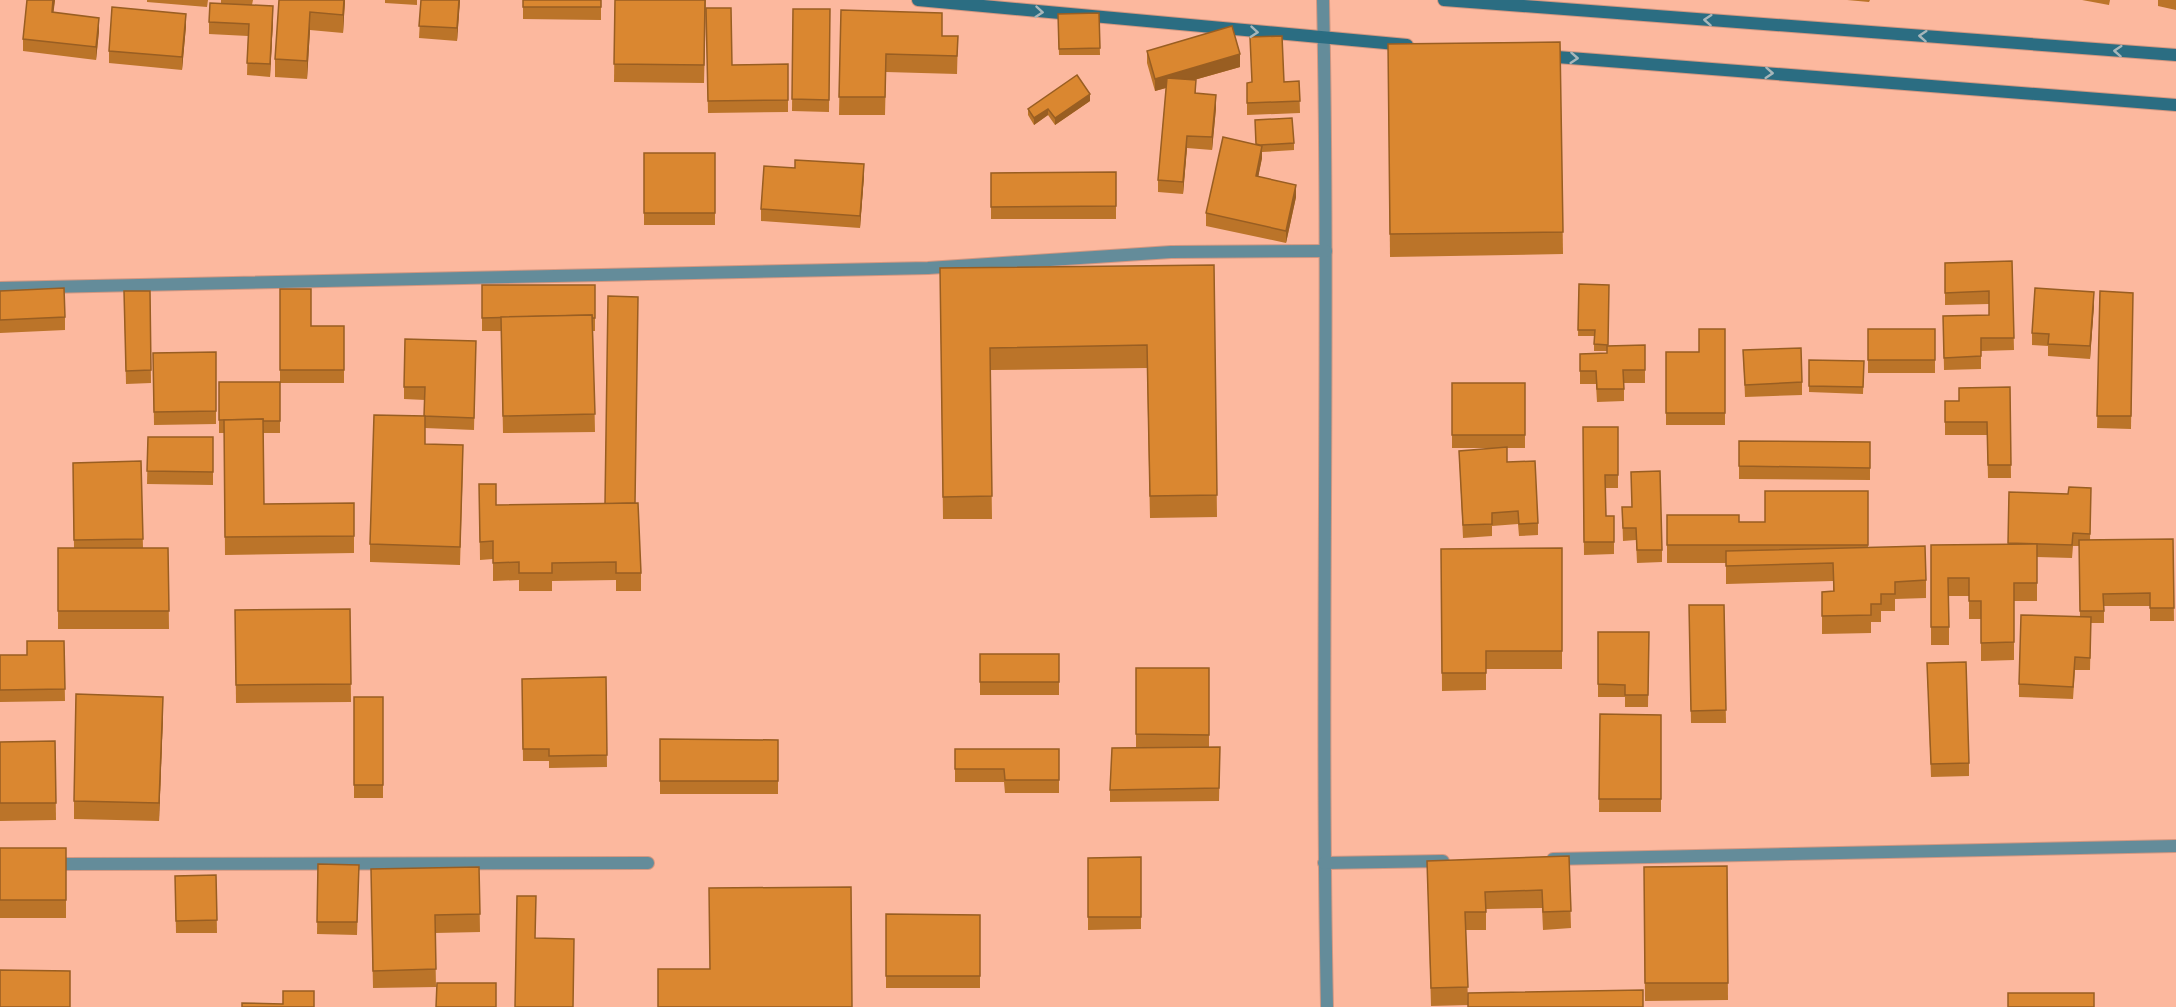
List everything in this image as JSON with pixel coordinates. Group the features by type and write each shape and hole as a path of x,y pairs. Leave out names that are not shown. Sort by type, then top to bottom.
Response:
{"street":[{"path":"918,0 1418,46"},
{"path":"1323,0 1326,251 1324,863 1327,1007"},
{"path":"1444,0 2176,55"},
{"path":"1537,55 2176,105"},
{"path":"0,288 928,268 1171,252 1326,251"},
{"path":"1540,859 2176,846"},
{"path":"1324,863 1456,861"},
{"path":"36,864 648,863"}],"building":[{"path":"27,0 53,0 52,12 99,18 96,47 23,39"},
{"path":"279,0 344,0 343,15 310,12 307,61 275,59"},
{"path":"421,0 459,0 457,28 419,26"},
{"path":"523,0 601,0 601,7 523,7"},
{"path":"615,0 705,0 704,65 614,64"},
{"path":"210,3 273,6 270,64 247,63 249,24 209,22"},
{"path":"112,7 186,14 182,57 109,51"},
{"path":"706,8 731,8 732,65 788,64 788,100 708,101"},
{"path":"793,9 830,9 829,100 792,99"},
{"path":"841,10 942,13 942,36 958,36 957,56 886,54 885,97 839,97"},
{"path":"1099,13 1100,48 1059,49 1058,14"},
{"path":"1232,26 1240,54 1155,79 1147,51"},
{"path":"1282,36 1284,82 1299,81 1300,101 1247,103 1247,83 1252,82 1250,37"},
{"path":"1560,42 1563,232 1390,234 1388,44"},
{"path":"1077,75 1090,94 1055,118 1048,109 1034,118 1028,109"},
{"path":"1167,78 1196,80 1195,93 1216,95 1212,137 1187,136 1183,182 1158,180"},
{"path":"1292,118 1294,143 1256,144 1255,120"},
{"path":"1223,137 1262,146 1256,176 1296,185 1286,231 1206,213"},
{"path":"644,153 715,153 715,213 644,213"},
{"path":"795,160 864,164 860,216 761,209 764,166 795,168"},
{"path":"1116,172 1116,206 991,207 991,173"},
{"path":"2012,261 2014,338 1981,338 1981,356 1944,358 1943,316 1989,315 1989,291 1945,293 1945,263"},
{"path":"1214,265 1217,495 1150,496 1147,345 990,348 992,496 943,497 940,268"},
{"path":"1579,284 1609,285 1608,345 1594,344 1595,330 1578,330"},
{"path":"482,285 595,285 595,318 592,318 592,315 482,318"},
{"path":"64,288 65,317 0,320 0,291"},
{"path":"2035,288 2094,292 2090,346 2048,344 2049,334 2032,333"},
{"path":"280,289 311,289 311,326 344,326 344,370 280,370"},
{"path":"124,291 150,291 151,370 126,371"},
{"path":"2100,291 2133,293 2131,416 2097,416"},
{"path":"608,296 638,297 635,503 605,504"},
{"path":"592,315 595,414 503,416 501,317"},
{"path":"1699,329 1725,329 1725,413 1666,413 1666,352 1699,352"},
{"path":"1868,329 1935,329 1935,360 1868,360"},
{"path":"405,339 476,341 474,418 424,416 425,387 404,387"},
{"path":"1645,345 1645,370 1623,370 1624,389 1597,389 1596,371 1580,371 1580,354 1607,353 1607,346"},
{"path":"1801,348 1802,382 1745,385 1743,350"},
{"path":"216,352 216,411 154,412 153,353"},
{"path":"1809,360 1864,361 1863,387 1809,386"},
{"path":"219,382 280,382 280,421 219,420"},
{"path":"1452,383 1525,383 1525,435 1452,435"},
{"path":"2010,387 2011,465 1988,465 1987,422 1945,422 1945,401 1959,401 1959,388"},
{"path":"374,415 425,416 425,444 463,445 460,547 370,544"},
{"path":"263,419 264,504 354,503 354,536 225,537 224,420"},
{"path":"1583,427 1618,427 1618,475 1605,475 1606,516 1614,516 1614,542 1584,542"},
{"path":"148,437 213,437 213,472 147,471"},
{"path":"1739,441 1870,442 1870,468 1739,466"},
{"path":"1507,447 1507,462 1535,461 1538,523 1519,524 1518,511 1492,513 1492,524 1463,525 1459,451"},
{"path":"141,461 143,539 74,540 73,463"},
{"path":"1660,471 1662,550 1637,550 1636,528 1623,528 1622,507 1632,507 1631,472"},
{"path":"479,484 496,484 496,505 638,503 641,573 616,573 616,562 552,563 552,573 519,573 519,562 493,563 493,541 480,542"},
{"path":"2069,487 2091,488 2090,534 2073,533 2072,545 2008,543 2009,492 2068,494"},
{"path":"1765,491 1868,491 1868,545 1667,545 1667,515 1739,515 1739,522 1765,522"},
{"path":"2173,539 2174,608 2150,608 2150,593 2103,594 2104,611 2080,611 2079,540"},
{"path":"2037,544 2037,583 2014,583 2014,642 1981,643 1981,601 1969,601 1969,578 1948,578 1949,627 1931,627 1931,545"},
{"path":"1925,546 1926,580 1895,582 1895,594 1881,594 1881,604 1871,604 1871,615 1822,616 1822,592 1834,591 1833,563 1726,566 1726,551"},
{"path":"58,548 168,548 169,611 58,611"},
{"path":"1562,548 1562,651 1486,651 1486,673 1442,673 1441,549"},
{"path":"1689,605 1724,605 1726,710 1691,711"},
{"path":"350,609 351,684 236,685 235,610"},
{"path":"2021,615 2091,617 2090,658 2075,657 2073,687 2019,684"},
{"path":"1598,632 1649,632 1648,695 1625,695 1625,685 1598,684"},
{"path":"27,641 64,641 65,689 0,690 0,655 27,655"},
{"path":"980,654 1059,654 1059,682 980,682"},
{"path":"1966,662 1969,763 1931,764 1927,663"},
{"path":"1136,668 1209,668 1209,735 1136,734"},
{"path":"606,677 607,755 549,756 549,749 523,749 522,679"},
{"path":"76,694 163,697 159,803 74,801"},
{"path":"354,697 383,697 383,785 354,785"},
{"path":"1600,714 1661,715 1661,799 1599,799"},
{"path":"660,739 778,740 778,781 660,781"},
{"path":"55,741 56,803 0,803 0,742"},
{"path":"1220,747 1219,788 1110,790 1112,748"},
{"path":"955,749 1059,749 1059,780 1005,780 1004,769 955,769"},
{"path":"0,848 66,848 66,900 0,900"},
{"path":"1569,856 1571,911 1543,912 1542,890 1485,892 1486,912 1465,912 1468,987 1431,988 1427,861"},
{"path":"1141,857 1141,917 1088,917 1088,858"},
{"path":"318,864 359,865 357,922 317,922"},
{"path":"1727,866 1728,983 1645,983 1644,867"},
{"path":"479,867 480,914 435,915 436,969 373,971 371,869"},
{"path":"216,875 217,920 176,921 175,876"},
{"path":"851,887 852,1007 658,1007 658,969 710,969 709,888"},
{"path":"517,896 536,896 535,938 574,939 573,1007 515,1007"},
{"path":"886,914 980,915 980,976 886,976"},
{"path":"0,970 70,971 70,1007 0,1007"},
{"path":"437,983 496,983 496,1007 436,1007"},
{"path":"1643,990 1643,1007 1468,1007 1468,993"},
{"path":"283,991 314,991 314,1007 242,1007 242,1003 283,1004"},
{"path":"2008,993 2094,993 2094,1007 2008,1007"}]}
